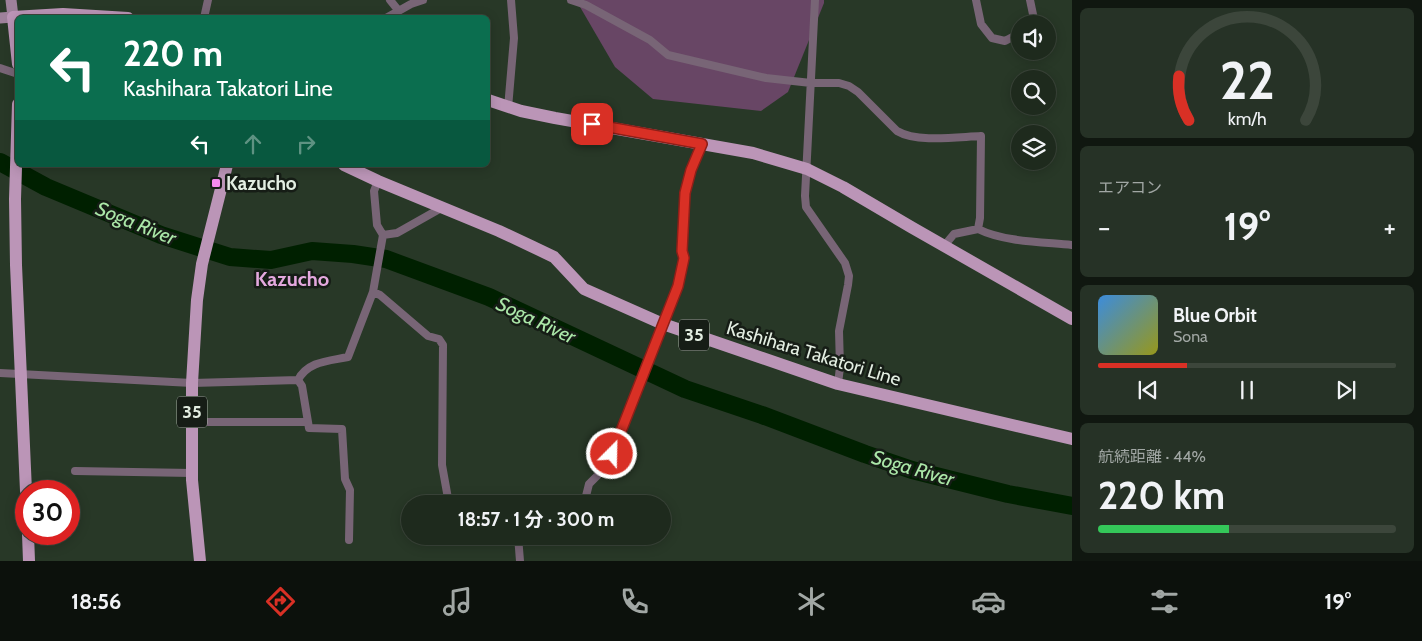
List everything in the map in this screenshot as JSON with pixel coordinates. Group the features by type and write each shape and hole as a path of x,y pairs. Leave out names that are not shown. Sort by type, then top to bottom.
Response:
{"main road":[{"path":"11,0 15,29"},
{"path":"47,15 79,15"},
{"path":"0,18 14,17"},
{"path":"490,101 508,108 555,118 753,153 807,169 836,182 1072,319"},
{"path":"16,167 16,266 26,480"},
{"name":"35","path":"200,561 192,473 192,383 196,300 202,264 227,167"},
{"name":"Kashihara Takatori Line","path":"348,167 499,231 554,257 584,289 663,324 838,384 1072,439"},
{"path":"28,545 29,561"}],"street":[{"path":"205,15 208,0"},
{"path":"390,0 398,10"},
{"path":"390,15 423,0"},
{"path":"508,108 514,38 511,0"},
{"path":"571,0 586,5 650,40 668,55 766,78 811,83 839,83 849,86 858,92 896,131 910,137 957,138 981,136 980,218 978,229"},
{"path":"815,0 805,196 806,207 845,263 849,276 839,331 840,367 838,384"},
{"path":"976,0 981,24 992,38 1005,41 1011,38"},
{"path":"1030,0 1033,15"},
{"path":"0,68 15,73"},
{"path":"586,495 589,484 605,468 678,286 684,258 682,251 685,193 691,170 702,144"},
{"path":"298,380 302,373 313,364 348,357 373,292 382,238 377,225 374,191 378,181"},
{"path":"382,238 397,234 443,207"},
{"path":"944,246 954,234 978,229 1004,237 1072,245"},
{"path":"373,292 380,295 428,336 439,339 443,345 442,465 447,495"},
{"path":"0,372 192,383 298,380"},
{"path":"298,380 302,386 309,428 342,429 345,479 350,490 349,540"},
{"path":"192,422 307,422"},
{"path":"75,471 192,473"},
{"path":"519,545 520,561"}],"shaded area":[{"path":"576,0 824,0 824,3 788,92 761,111 653,99 615,67"}],"waterway":[{"name":"Soga River","path":"0,162 46,187 161,235 230,257 271,260 312,251 386,259 489,297 685,389 762,415 865,454 912,470 1008,494 1072,506"}],"place":[{"name":"Kazucho","path":"216,183"}],"district":[{"name":"Kazucho","path":"292,279"}],"route":[{"path":"592,124 702,144 691,170 685,193 682,251 684,258 678,286 612,454"}]}
